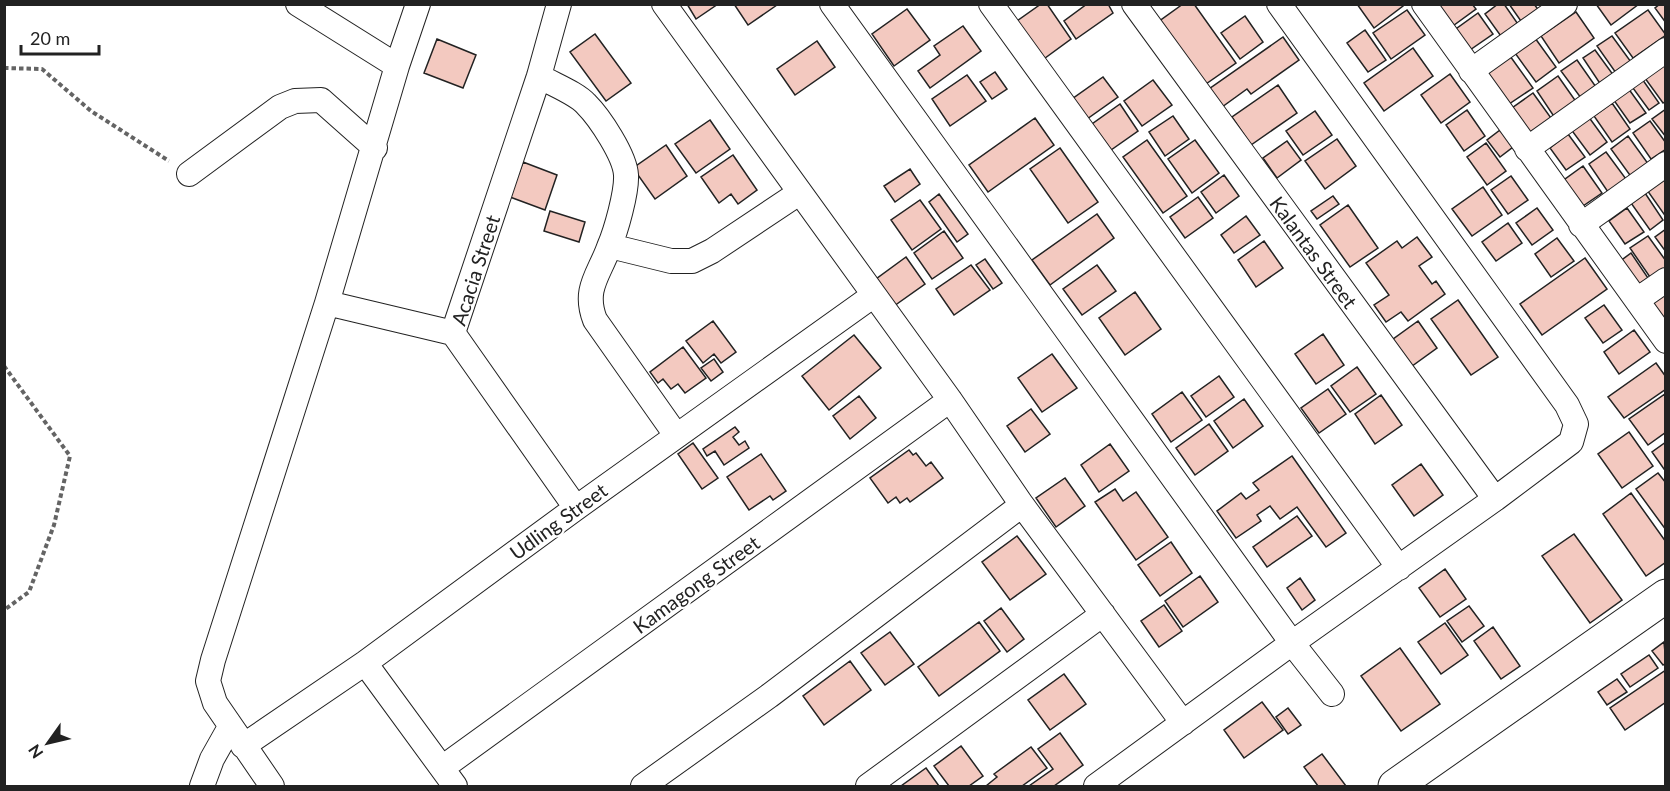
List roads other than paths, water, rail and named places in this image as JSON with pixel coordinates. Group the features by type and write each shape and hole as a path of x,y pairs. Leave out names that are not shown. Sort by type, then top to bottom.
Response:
{"street":[{"path":"298,4 397,66"},
{"path":"272,786 215,703 208,681 418,4"},
{"name":"Acacia Street","path":"558,4 539,76 453,333 576,508"},
{"path":"664,4 951,400 1022,505 1183,723"},
{"path":"832,4 1292,643 1332,694"},
{"path":"991,4 1399,567"},
{"name":"Kalantas Street","path":"1134,4 1495,500"},
{"path":"1096,786 1292,643 1495,500 1571,442 1576,424 1568,405 1279,4"},
{"path":"1424,4 1665,341"},
{"path":"1471,71 1565,4"},
{"path":"1527,149 1665,50"},
{"path":"539,76 585,103 614,141 626,175 620,211 610,246 591,287 589,306 595,320 676,435"},
{"path":"189,174 280,108 296,101 321,100 375,148"},
{"path":"1581,225 1665,164"},
{"path":"610,246 671,261 692,261 712,251 799,193"},
{"path":"1637,300 1665,279"},
{"name":"Udling Street","path":"237,737 365,663 676,435 874,295"},
{"path":"327,303 453,333"},
{"name":"Kamagong Street","path":"448,777 951,400"},
{"path":"643,786 769,696 1022,505"},
{"path":"1395,786 1665,596"},
{"path":"868,786 1103,614"},
{"path":"365,663 448,777"},
{"path":"202,786 212,759 237,737"}]}
